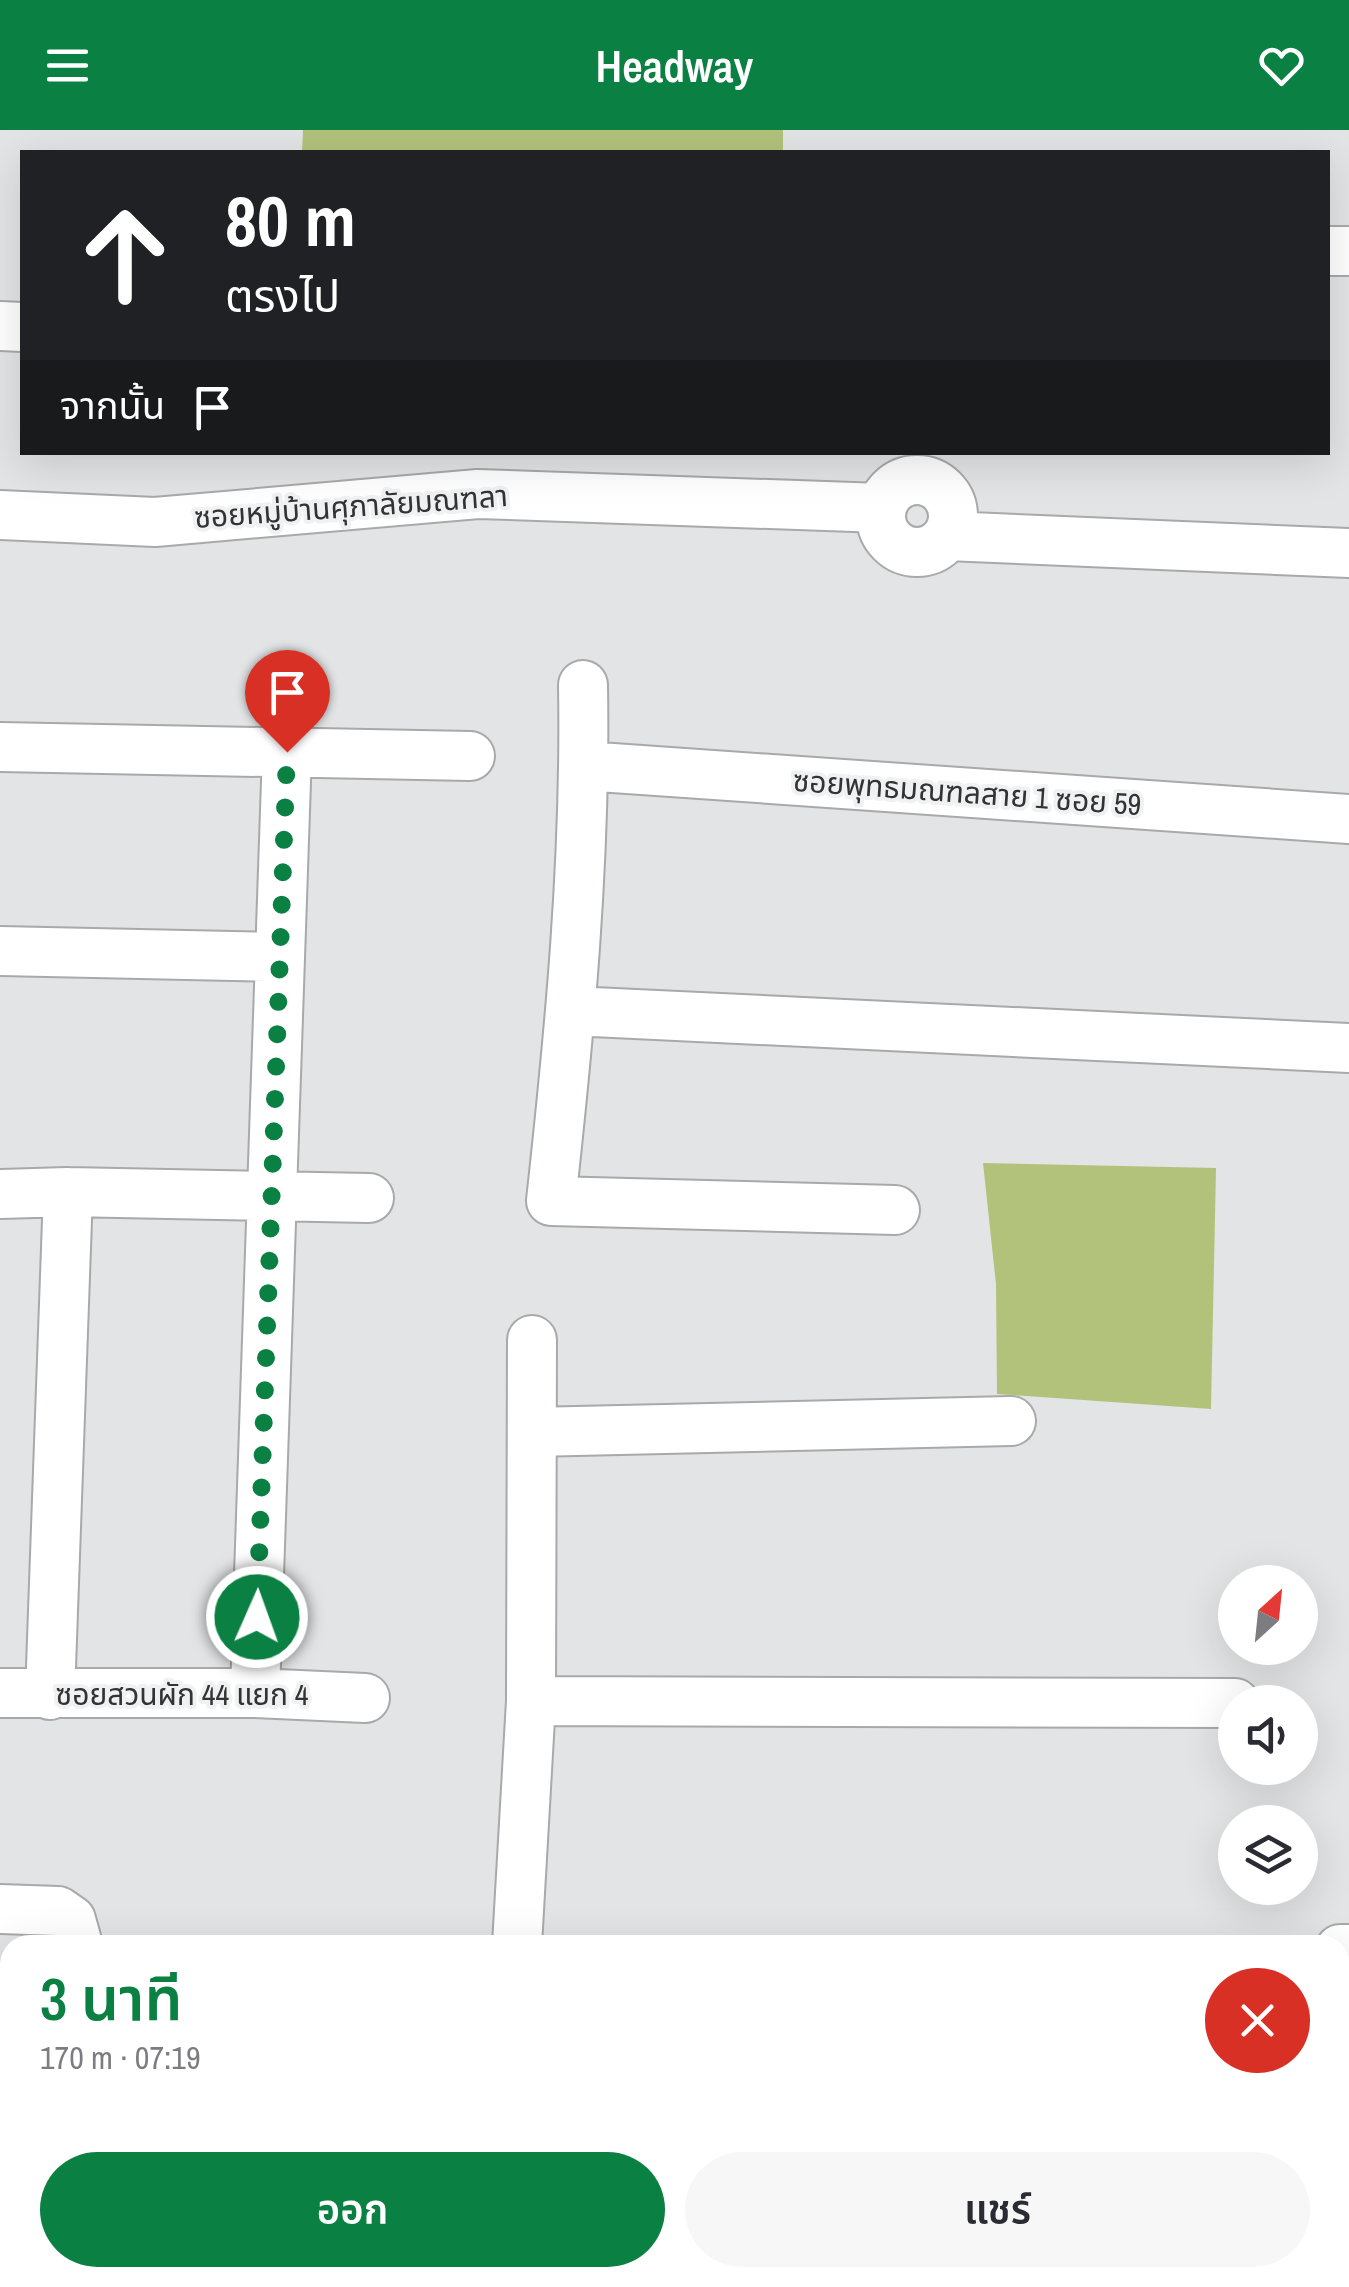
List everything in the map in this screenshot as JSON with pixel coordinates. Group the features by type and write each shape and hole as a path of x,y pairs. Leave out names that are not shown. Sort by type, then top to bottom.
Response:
{"street":[{"path":"947,536 953,514 950,503 924,467 913,480 893,489 882,508 885,532 902,549 927,550 947,536 1349,553"},
{"name":"ซอยหมู่บ้านศุภาลัยมณฑลา","path":"0,516 154,522 478,494 882,508"},
{"path":"583,685 584,766 572,1011 550,1200 895,1210"},
{"path":"0,747 470,756"},
{"path":"255,1693 287,752"},
{"name":"ซอยพุทธมณฑลสาย 1 ซอย 59","path":"584,766 1349,819"},
{"path":"0,952 279,957"},
{"path":"572,1011 1349,1048"},
{"path":"50,1695 68,1192"},
{"path":"0,1194 369,1198"},
{"path":"518,1935 530,1701 532,1340"},
{"path":"532,1432 1011,1422"},
{"name":"ซอยสวนผัก 44 แยก 4","path":"0,1694 255,1693 365,1698"},
{"path":"530,1701 1218,1703"},
{"path":"0,1909 58,1912 71,1920 78,1935"}],"green space":[{"path":"303,130 783,130 783,150 302,150"},
{"path":"983,1163 1216,1168 1211,1409 997,1394 996,1284"}],"route":[{"path":"257,1617 287,752"}]}
